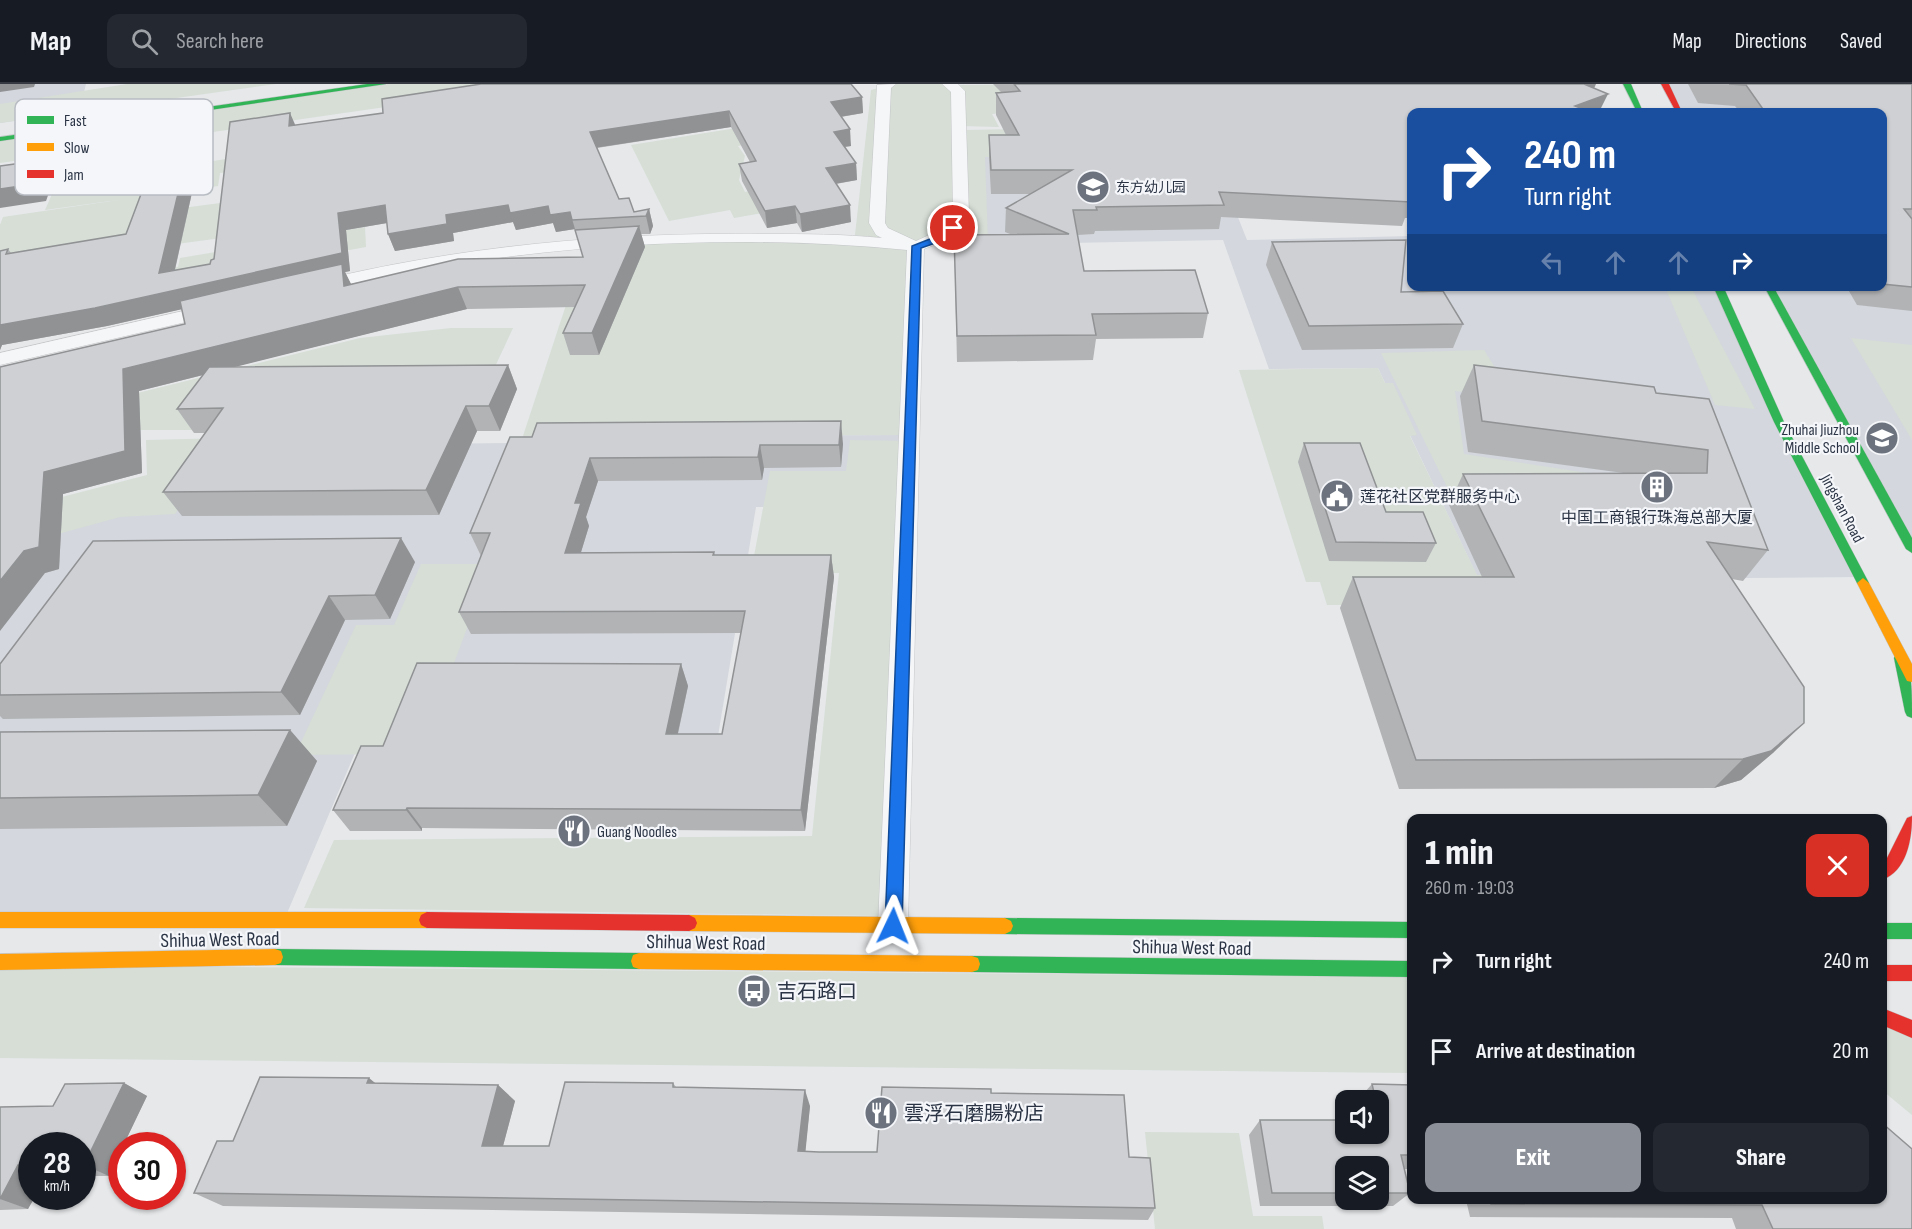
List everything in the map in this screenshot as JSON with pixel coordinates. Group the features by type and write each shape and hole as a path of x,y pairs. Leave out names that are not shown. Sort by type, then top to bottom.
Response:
{"main road":[{"path":"213,108 382,84"},
{"path":"1627,84 1638,108"},
{"path":"1665,84 1677,108"},
{"path":"0,139 15,137"},
{"name":"Jingshan Road","path":"1720,291 1779,422 1912,677"},
{"path":"1771,291 1912,549"},
{"path":"1900,653 1912,712"},
{"path":"1887,868 1893,863 1912,823"},
{"name":"Shihua West Road","path":"0,920 285,919 1407,930"},
{"path":"1887,931 1912,931"},
{"name":"Shihua West Road","path":"0,962 268,957 1407,969"},
{"path":"1887,973 1912,973"},
{"path":"1887,1018 1912,1029"}],"street":[{"path":"889,84 884,85 877,223 882,231 916,246"},
{"path":"296,291 373,273 491,253 586,244 706,238 856,240 916,246 946,234 961,215 958,91 949,84"},
{"path":"893,926 916,246"},
{"path":"0,359 240,304"}],"shaded area":[{"path":"0,84 86,84 82,99 15,99 15,121 0,123"},
{"path":"127,84 276,84 170,99 32,99"},
{"path":"384,84 544,84 213,132 213,108"},
{"path":"895,84 944,84 954,92 956,241 916,242 855,235 871,90"},
{"path":"1119,84 1027,111 992,114 999,127 962,126 955,85"},
{"path":"1665,84 1823,84 1842,108 1677,108"},
{"path":"15,102 15,121 0,123 0,104"},
{"path":"749,126 760,142 738,146 745,156 739,180 745,192 770,187 785,209 734,218 730,210 669,221 631,145"},
{"path":"1154,126 1037,157 985,157 988,242 967,242 966,130"},
{"path":"1205,134 1247,240 1407,236 1407,291 1720,291 1860,577 1479,580 1378,368 1269,369 1223,240 962,245 959,135"},
{"path":"15,137 15,161 0,163 0,139"},
{"path":"252,155 299,161 220,173 218,186 213,187 213,161"},
{"path":"52,195 155,195 148,196 144,213 228,202 221,238 0,268 0,225 3,217 125,199 45,210"},
{"name":"Zhuhai Jiuzhou Middle School","path":"1912,199 1912,548 1771,291 1887,291 1887,272"},
{"path":"365,227 366,247 294,260 293,263 143,273 178,267 180,258"},
{"path":"706,239 916,246 910,435 523,436 586,244"},
{"path":"1667,291 1693,291 1755,409 1715,405"},
{"path":"451,328 513,328 486,386 192,430 141,430 0,466 0,427 360,338"},
{"path":"1851,338 1912,345 1912,440"},
{"path":"1484,350 1515,399 1455,391 1464,454 1594,474 1454,501 1381,353"},
{"path":"1378,368 1385,383 1393,383 1417,435 1410,436 1477,575 1678,574 1696,603 1327,605 1320,582 1306,582 1239,370"},
{"path":"910,435 908,508 756,507 717,742 360,741 285,918 0,919 0,529 149,489 178,447 520,443 523,436"},
{"path":"228,438 175,514 120,517 0,550 0,513 147,475 146,440"},
{"path":"850,440 905,441 881,916 304,908 334,840 812,836 839,573 751,572 770,471 846,471"},
{"path":"421,564 491,564 451,671 391,754 295,755 356,625 394,625"},
{"path":"0,965 1407,977 1407,1073 0,1058"},
{"path":"1887,1025 1912,1036 1912,1115 1887,1094"},
{"path":"1145,1132 1239,1133 1253,1216 1322,1216 1324,1229 1155,1229"}],"building":[{"path":"481,84 851,84 862,97 831,102 850,129 834,132 856,163 826,168 850,205 800,214 795,206 765,211 739,164 756,161 729,111 590,132 619,199 629,198 634,212 649,209 646,216 572,220 570,212 550,215 548,206 510,213 508,205 446,215 447,224 388,234 385,205 338,213 342,253 95,308 0,325 0,251 8,249 6,254 126,234 141,195 178,195 159,273 210,264 214,259 230,122 290,113 289,126 383,113 382,99"},
{"path":"1014,84 1584,84 1608,94 1575,106 1580,108 1407,108 1407,202 1219,192 1224,205 1096,207 1097,210 1073,210 1084,271 1195,270 1208,313 1092,314 1096,335 957,336 954,235 1069,234 1006,208 1072,170 991,170 989,135 1019,135 996,93 1020,91"},
{"path":"1729,84 1912,84 1912,209 1904,209 1912,219 1912,287 1887,284 1887,108 1762,108 1746,85"},
{"path":"15,164 15,187 0,189 0,166"},
{"path":"639,226 592,333 563,333 585,285 458,287 123,369 125,451 44,472 39,547 24,551 0,581 0,367 185,324 180,301 283,277 342,264 344,286 458,259 583,257 575,230"},
{"path":"1406,240 1401,292 1443,291 1463,324 1309,326 1272,242"},
{"path":"508,365 489,406 466,406 426,490 163,492 223,408 177,409 209,367"},
{"path":"1474,365 1654,387 1656,393 1709,399 1768,550 1707,542 1804,687 1804,723 1771,751 1743,759 1416,760 1353,577 1514,577 1463,474 1707,473 1708,450 1482,421"},
{"path":"841,421 839,445 760,445 758,457 590,458 575,503 581,503 565,553 714,552 713,555 831,555 801,810 407,808 406,810 333,810 361,746 383,746 417,663 681,664 666,734 722,734 745,611 459,612 490,533 470,533 510,437 532,437 537,423"},
{"path":"1304,443 1360,443 1386,512 1423,512 1436,543 1336,542"},
{"path":"401,538 375,595 329,596 281,692 0,695 0,664 93,541"},
{"path":"290,730 258,795 0,798 0,732"},
{"path":"260,1077 369,1078 367,1083 498,1085 482,1146 549,1146 565,1082 673,1083 673,1087 805,1090 798,1151 819,1152 877,1152 882,1087 991,1089 991,1093 1124,1095 1129,1157 1150,1158 1155,1208 194,1193 217,1141 233,1141"},
{"path":"124,1083 96,1140 96,1132 18,1132 18,1165 0,1199 0,1107 53,1106 65,1084"},
{"path":"1372,1084 1407,1085 1407,1155 1401,1155 1407,1180 1407,1193 1389,1193 1389,1156 1335,1156 1335,1193 1272,1193 1260,1120 1335,1120 1335,1144 1389,1144 1389,1090 1373,1090"},
{"path":"1887,1127 1912,1149 1912,1229 1773,1229 1762,1205 1491,1204 1887,1204"}],"traffic: fast":[{"path":"213,108 382,84"},
{"path":"1627,84 1638,108"},
{"path":"0,139 15,137"},
{"path":"1720,291 1779,422 1863,583"},
{"path":"1771,291 1912,549"},
{"path":"1901,658 1912,712"},
{"path":"1005,926 1407,930"},
{"path":"1887,931 1912,931"},
{"path":"275,957 639,961"},
{"path":"972,964 1407,969"}],"traffic: slow":[{"path":"1863,583 1912,677"},
{"path":"0,920 427,920"},
{"path":"689,923 1005,926"},
{"path":"0,962 275,957"},
{"path":"639,961 972,964"}],"traffic: jam":[{"path":"1665,84 1677,108"},
{"path":"1887,868 1893,863 1912,823"},
{"path":"427,920 689,923"},
{"path":"1887,973 1912,973"},
{"path":"1887,1018 1912,1029"}],"place":[{"name":"东方幼儿园","path":"1093,187"},
{"name":"Zhuhai Jiuzhou Middle School","path":"1882,438"},
{"name":"中国工商银行珠海总部大厦","path":"1657,487"},
{"name":"莲花社区党群服务中心","path":"1337,496"},
{"name":"Guang Noodles","path":"574,831"},
{"name":"吉石路口","path":"754,991"},
{"name":"雲浮石磨腸粉店","path":"881,1113"}],"route":[{"path":"893,926 916,246 938,239 953,228"}]}
